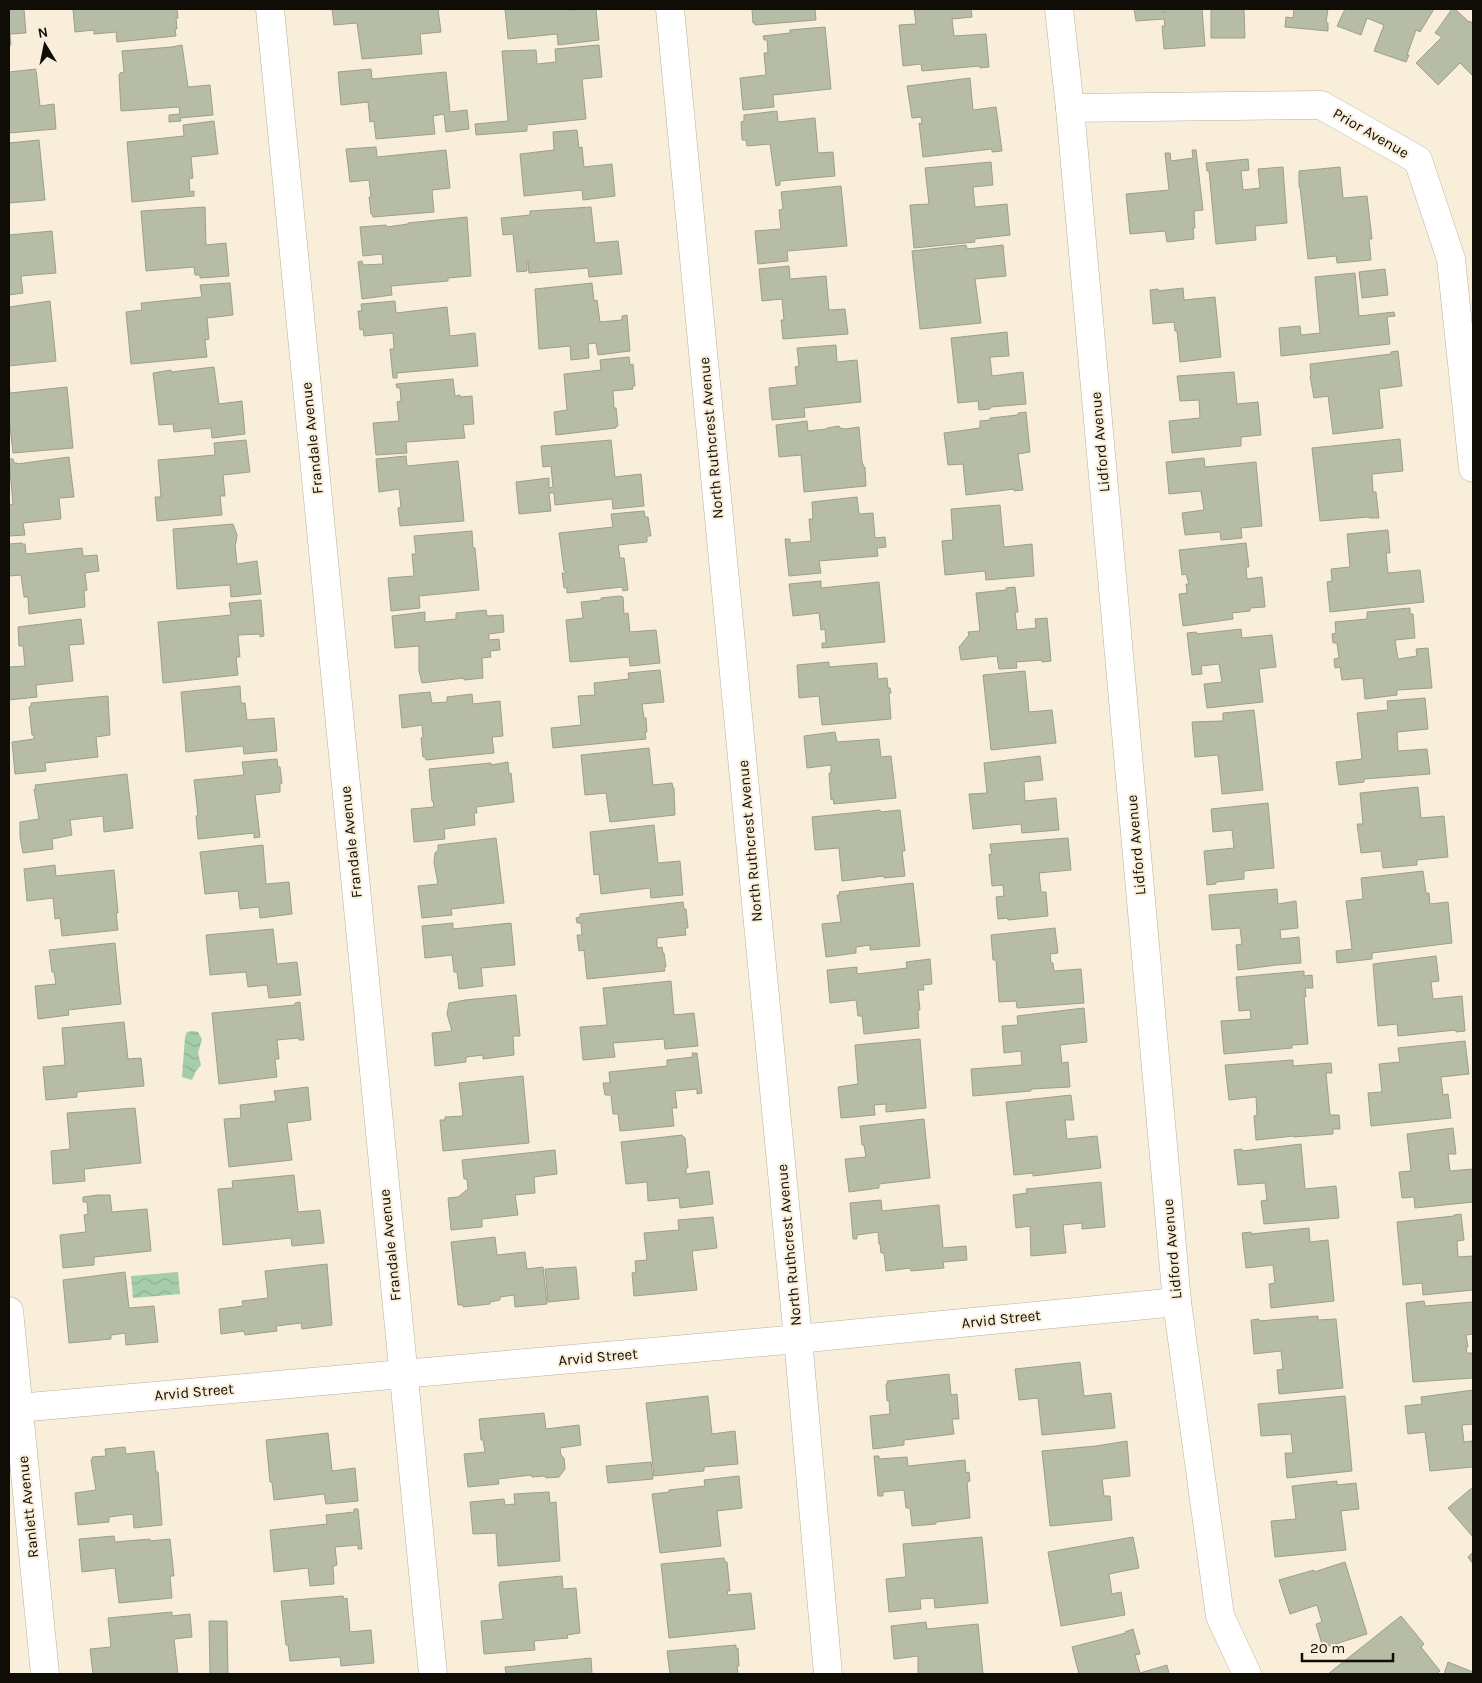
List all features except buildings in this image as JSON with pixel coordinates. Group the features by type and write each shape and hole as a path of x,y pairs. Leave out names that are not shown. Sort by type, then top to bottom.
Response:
{"street":[{"name":"Frandale Avenue","path":"270,9 433,1674"},
{"name":"North Ruthcrest Avenue","path":"670,9 798,1339 828,1674"},
{"name":"Lidford Avenue","path":"1059,9 1070,108 1177,1302 1220,1616 1247,1674"},
{"name":"Prior Avenue","path":"1070,108 1321,105 1418,160 1451,259 1473,468"},
{"name":"Arvid Street","path":"18,1408 798,1339 1177,1302"},
{"name":"Ranlett Avenue","path":"9,1311 45,1674"}],"water":[{"path":"187,1032 198,1032 202,1039 198,1053 201,1065 192,1080 182,1077 185,1037"},
{"path":"178,1272 180,1294 133,1298 131,1276"}]}
